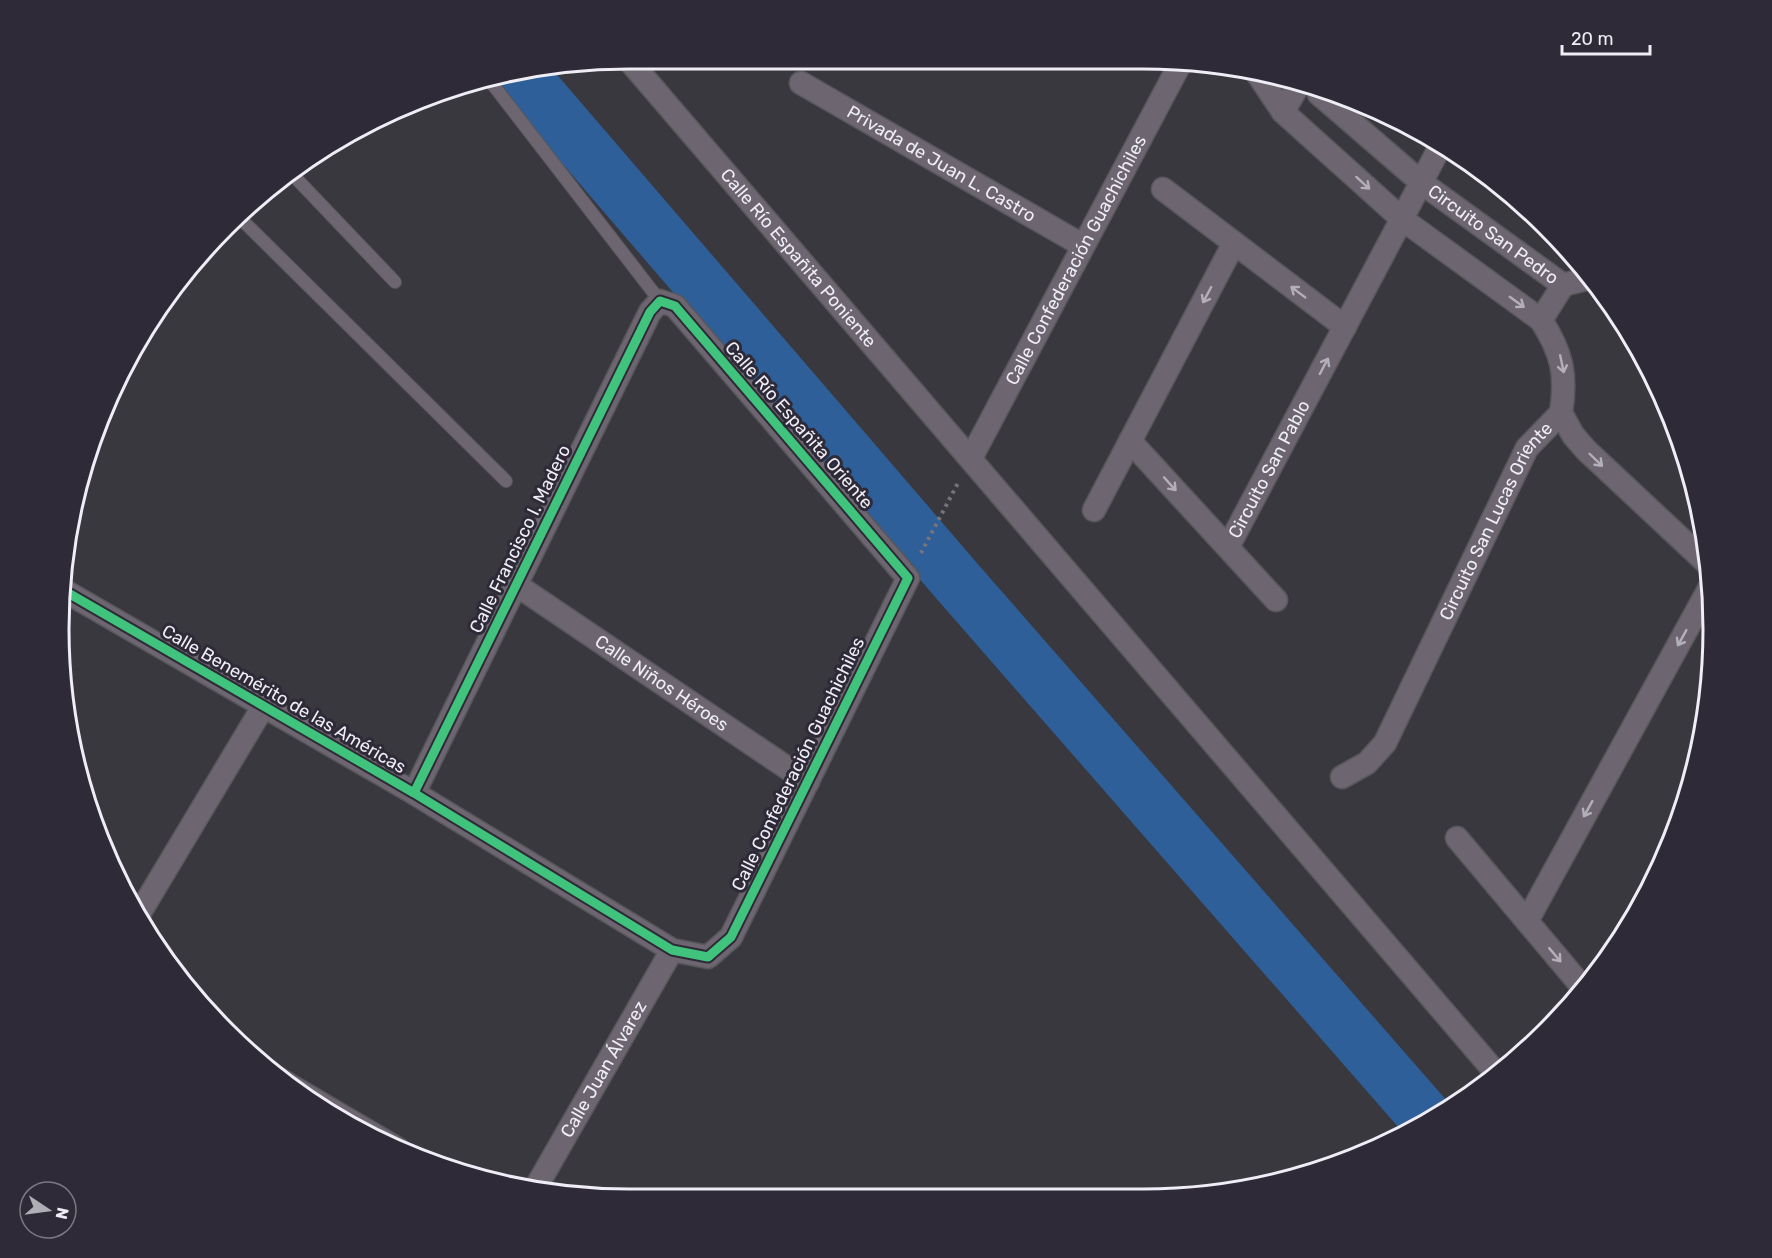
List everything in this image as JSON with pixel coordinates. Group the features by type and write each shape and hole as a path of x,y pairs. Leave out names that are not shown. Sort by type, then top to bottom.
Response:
{"street":[{"name":"Calle Río Españita Poniente","path":"637,69 1491,1067"},
{"name":"Calle Confederación Guachichiles","path":"971,458 1177,70"},
{"name":"Privada de Juan L. Castro","path":"801,83 1082,245"},
{"path":"1264,83 1283,112 1402,219 1541,320 1555,340 1563,364 1565,388 1562,413"},
{"path":"1283,112 1295,90"},
{"name":"Circuito San Pedro","path":"1326,100 1422,183 1563,285"},
{"name":"Circuito San Pedro","path":"1402,219 1437,153"},
{"path":"1163,189 1345,327"},
{"name":"Circuito San Pablo","path":"1130,441 1228,547 1402,219"},
{"path":"1094,510 1234,243"},
{"path":"1541,320 1563,285 1581,280"},
{"name":"Calle Río Españita Oriente","path":"660,301 675,306 908,578"},
{"name":"Calle Francisco I. Madero","path":"414,793 650,312 660,301"},
{"name":"Circuito San Lucas Oriente","path":"1342,777 1367,763 1385,743 1527,448 1562,413 1572,435 1586,450 1698,554"},
{"path":"1228,547 1276,600"},
{"name":"Calle Confederación Guachichiles","path":"708,957 731,937 908,578"},
{"name":"Calle Niños Héroes","path":"515,584 808,782"},
{"name":"Calle Benemérito de las Américas","path":"70,594 414,793 672,950 708,957"},
{"path":"1527,921 1702,601"},
{"path":"143,907 263,707"},
{"path":"1457,838 1578,981"},
{"name":"Calle Juan Álvarez","path":"539,1181 672,950"}],"lane":[{"path":"494,86 660,301"},
{"path":"297,179 395,282"},
{"path":"244,222 506,481"}],"path":[{"path":"922,552 959,480"}],"waterway":[{"path":"525,79 956,580 1423,1114"}],"cycle path":[{"path":"660,301 675,306 908,578 731,937 708,957 672,950 414,793 650,312 660,301"},
{"path":"70,594 414,793"}]}
